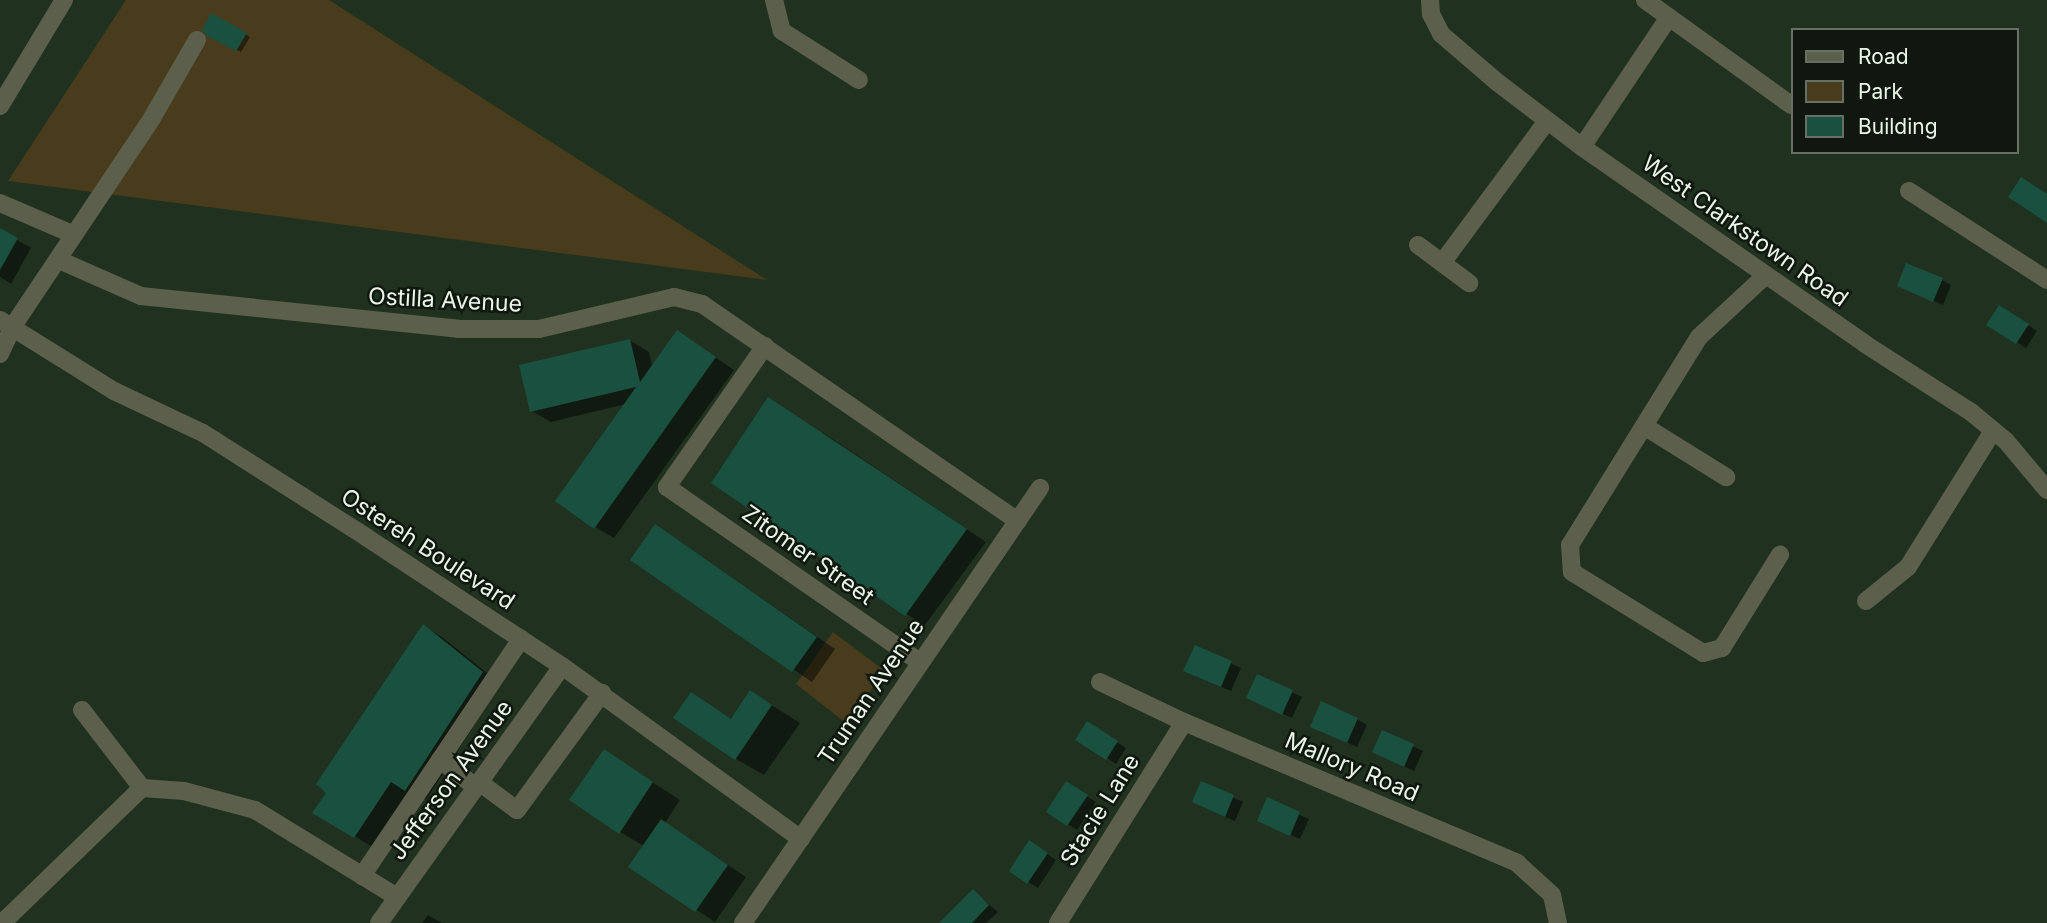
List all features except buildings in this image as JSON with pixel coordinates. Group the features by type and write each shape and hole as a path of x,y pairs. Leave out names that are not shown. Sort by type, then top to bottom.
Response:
{"street":[{"path":"0,106 64,0"},
{"path":"774,0 782,31 859,80"},
{"name":"West Clarkstown Road","path":"1430,0 1436,27 1446,40 1547,121 1865,344 1971,412 1993,430 2047,491"},
{"path":"1645,0 1791,105"},
{"path":"1582,147 1670,17"},
{"path":"0,354 6,323 59,260 72,234 152,118 197,40"},
{"path":"1442,263 1547,121"},
{"path":"1909,191 2047,279"},
{"path":"0,203 72,234"},
{"path":"1418,245 1469,283"},
{"name":"Ostilla Avenue","path":"59,260 141,296 458,329 539,329 674,297 702,304 1018,521"},
{"path":"1766,275 1699,337 1570,545 1572,572 1703,653 1723,648 1780,555"},
{"name":"Ostereh Boulevard","path":"6,323 114,391 203,433 521,639 602,694 801,839"},
{"name":"Zitomer Street","path":"765,346 667,487 920,662"},
{"path":"1644,426 1726,477"},
{"path":"1866,601 1908,567 1993,430"},
{"name":"Truman Avenue","path":"743,923 1040,488"},
{"path":"362,876 521,639"},
{"name":"Jefferson Avenue","path":"380,923 562,666"},
{"name":"Mallory Road","path":"1100,682 1184,722 1517,863 1552,895 1558,923"},
{"path":"440,760 517,810 602,694"},
{"path":"82,710 142,788"},
{"name":"Stacie Lane","path":"1058,923 1184,722"},
{"path":"2,923 142,788 184,791 255,810 397,897"}],"green space":[{"path":"126,0 329,0 767,280 8,181"},
{"path":"833,632 885,671 846,723 796,684"}]}
